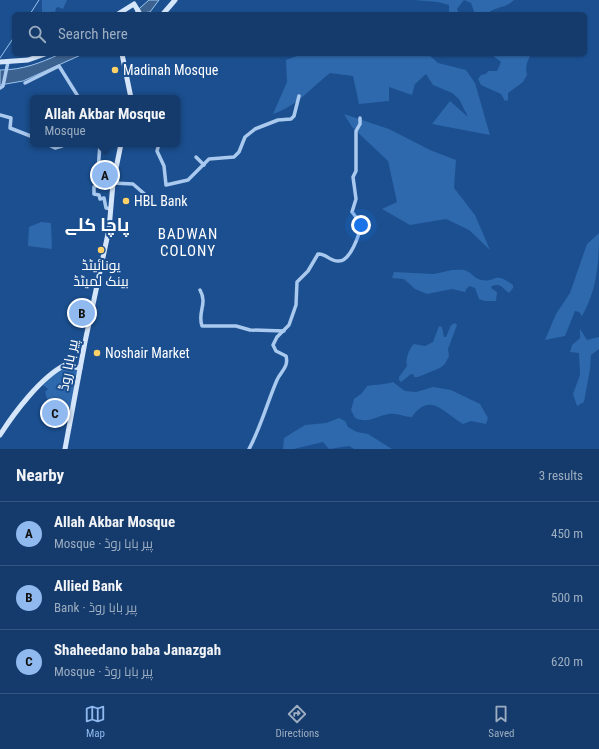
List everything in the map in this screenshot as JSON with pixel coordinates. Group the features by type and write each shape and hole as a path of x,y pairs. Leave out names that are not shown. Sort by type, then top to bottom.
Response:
{"main road":[{"path":"165,12 175,0"},
{"path":"121,12 134,4 139,12"},
{"path":"0,62 28,60 39,56"},
{"path":"123,56 130,85 131,95"},
{"name":"پیر بابا روڈ","path":"65,449 109,229 113,183 120,147"},
{"path":"0,436 18,407 53,373 65,365 80,368"}],"street":[{"path":"2,87 8,62"},
{"path":"25,83 60,66 77,95"},
{"path":"158,147 157,151 164,166 166,185 188,180 209,159 234,156 239,152 246,137 255,128 278,120 291,119 294,116 299,96"},
{"path":"0,115 10,118 10,128 30,136"},
{"path":"249,449 260,429 270,395 287,363 286,356 276,351 273,345 277,337 289,325 294,311 299,279 308,271 318,254 323,254 339,262 347,258 359,230 359,221 352,212 356,199 353,177 356,171 356,131 360,124 360,118"},
{"path":"100,147 98,185 94,187 94,194 99,195 100,199 104,198 106,208 111,209"},
{"path":"196,157 204,165"},
{"path":"113,183 133,184 148,197"},
{"path":"200,290 204,301 200,319 202,326 236,326 250,330 284,331"}],"shaded area":[{"path":"42,0 67,0 63,9 58,7 56,8 55,12 42,12"},
{"path":"149,0 159,0 150,12 135,12"},
{"path":"414,0 464,0 457,9 458,12 449,12 449,5 438,2"},
{"path":"464,0 514,0 507,5 489,12 474,12 471,3"},
{"path":"55,56 79,56 23,81 0,85 0,70 16,69"},
{"path":"297,56 430,56 438,63 466,70 475,83 490,135 432,124 450,101 468,117 459,99 452,93 433,85 426,74 415,84 412,95 389,87 389,101 359,104 353,76 330,73 296,102 273,114 287,82 286,60"},
{"path":"493,56 530,56 526,69 527,75 523,82 508,93 508,100 505,101 501,94 481,85 478,79 481,75 486,74 488,71 497,71 501,62"},
{"path":"344,114 389,129 430,150 456,160 454,188 475,215 490,250 469,230 446,219 410,225 382,209 397,202 388,161 352,127"},
{"path":"41,222 51,223 52,249 28,246 29,227"},
{"path":"599,233 594,286 582,316 579,312 575,311 565,336 545,340 556,314 570,293 587,244"},
{"path":"452,270 466,270 478,279 484,280 501,278 513,285 513,288 509,293 499,286 492,286 491,288 497,292 496,301 485,301 479,299 475,288 470,286 465,292 452,289 427,294 415,289 404,279 392,278 394,272 434,274"},
{"path":"455,323 457,325 448,349 449,356 445,364 440,368 418,377 414,377 414,375 411,374 401,382 399,377 407,366 407,357 412,346 414,344 425,346 433,342 439,326 442,327 444,337 446,337 451,325"},
{"path":"580,329 587,340 599,337 599,349 591,355 584,402 577,406 573,394 580,375 579,353 570,352 572,345 580,338"},
{"path":"61,367 80,368 72,408 49,406 45,392 48,389 43,385"},
{"path":"393,382 405,391 416,392 433,387 451,390 480,404 488,418 486,424 471,421 463,424 443,410 431,405 419,409 412,417 389,414 368,420 360,420 355,418 351,410 354,399 362,393 367,386"},
{"path":"339,418 345,421 348,427 357,432 368,434 392,449 354,449 349,446 329,449 323,442 294,449 283,449 284,438 305,425 326,423"}],"waterway":[{"path":"31,12 39,0"},
{"path":"0,58 12,40"}],"place":[{"name":"Madinah Mosque","path":"115,70"},
{"name":"Allah Akbar Mosque","path":"105,175"},
{"name":"HBL Bank","path":"126,201"},
{"name":"یونائیٹڈ بینک لمیٹڈ","path":"101,250"},
{"name":"Allied Bank","path":"82,313"},
{"name":"Noshair Market","path":"97,353"},
{"name":"Shaheedano baba Janazgah","path":"55,413"}],"district":[{"name":"پاچا کلے","path":"97,225"},
{"name":"BADWAN COLONY","path":"188,242"}]}
